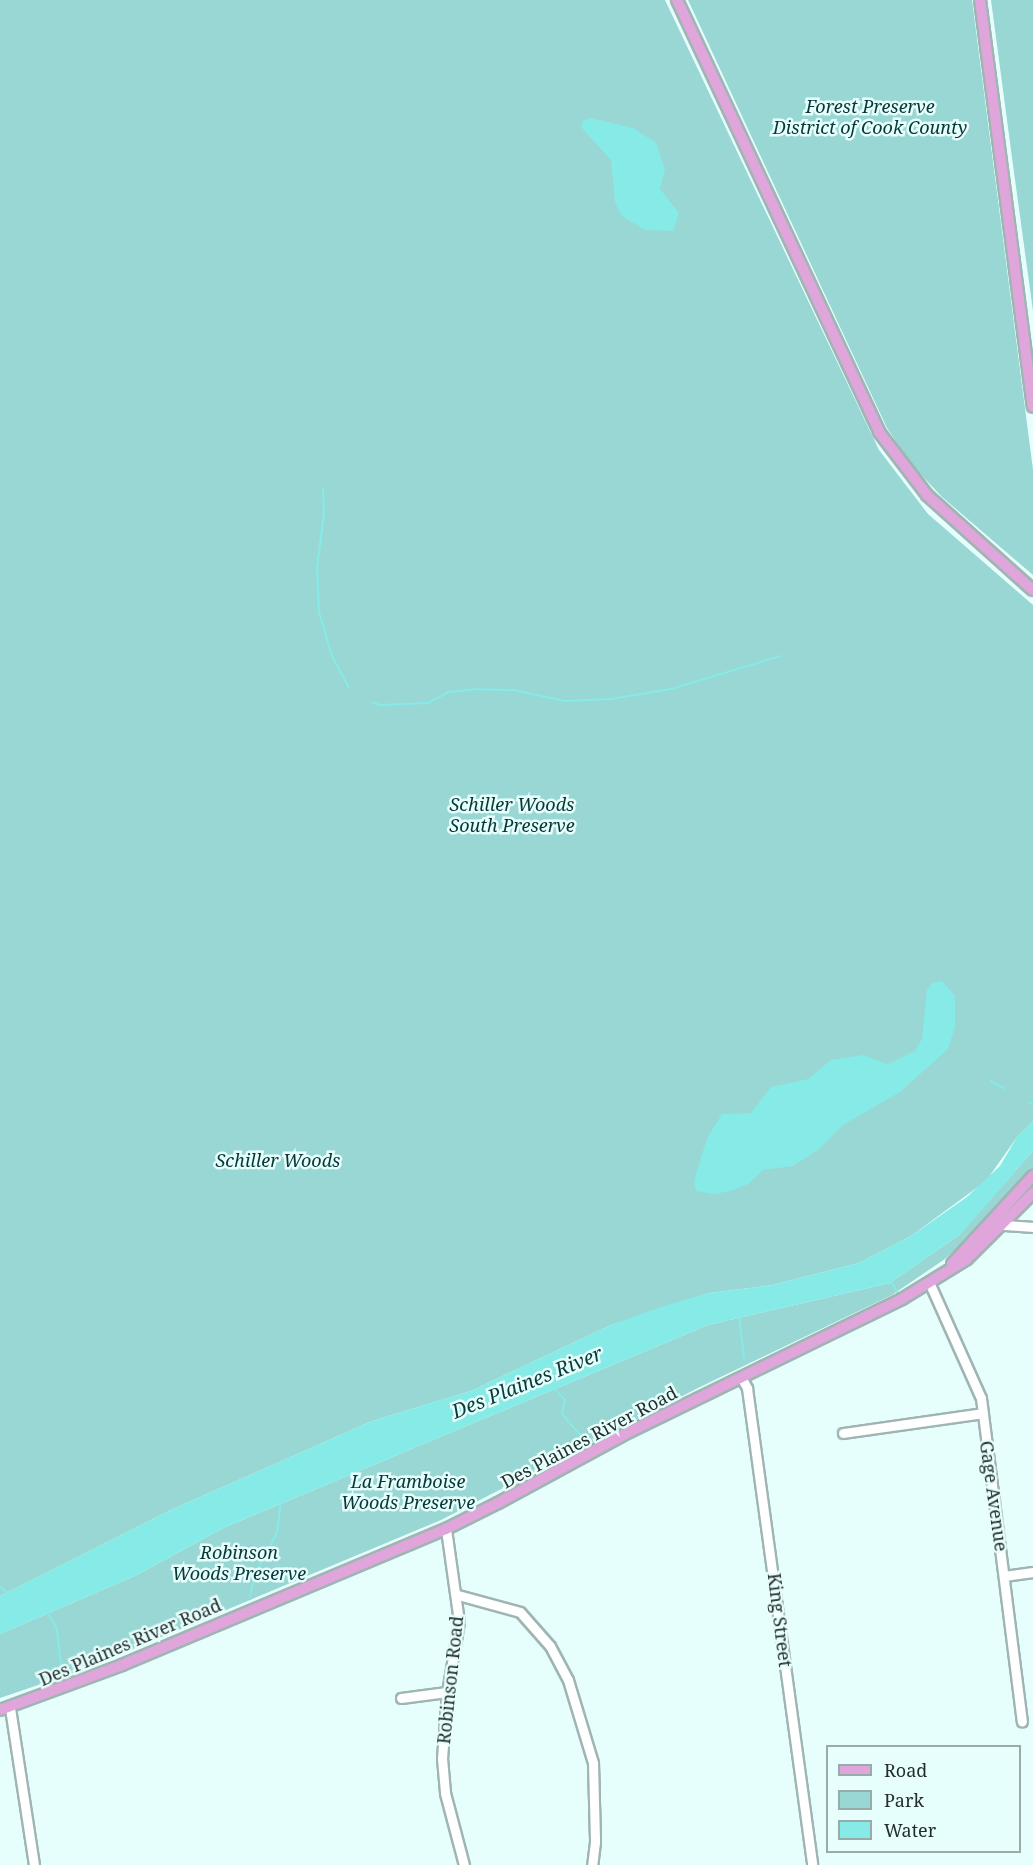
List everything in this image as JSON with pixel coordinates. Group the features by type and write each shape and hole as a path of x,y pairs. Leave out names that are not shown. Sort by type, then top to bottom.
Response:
{"main road":[{"path":"677,0 879,432 912,478 956,522 1033,590"},
{"path":"980,0 1033,407"},
{"name":"Des Plaines River Road","path":"950,1267 1033,1176"},
{"name":"Des Plaines River Road","path":"5,1709 446,1528 741,1377 870,1316 967,1259 1005,1225 1033,1193"}],"street":[{"path":"1005,1225 1033,1227"},
{"name":"Gage Avenue","path":"928,1282 978,1390 983,1413 1022,1720"},
{"name":"King Street","path":"741,1377 751,1412 812,1865"},
{"path":"843,1433 983,1413"},
{"name":"Robinson Road","path":"446,1528 458,1595 459,1622 447,1692 442,1758 445,1793 464,1865"},
{"path":"1004,1576 1033,1572"},
{"path":"458,1595 520,1612 550,1646 567,1680 593,1763 596,1842 592,1865"},
{"path":"401,1698 447,1692"},
{"path":"5,1709 34,1865"}],"green space":[{"name":"Schiller Woods South Preserve","path":"0,0 665,0 879,450 928,514 1033,605 1033,1122 1017,1137 986,1181 911,1236 859,1263 773,1285 709,1293 611,1325 471,1391 372,1421 173,1509 0,1596"},
{"name":"Forest Preserve District of Cook County","path":"688,0 972,0 1033,470 1033,575 942,497 911,464 887,428"},
{"path":"991,0 1033,0 1033,311 1013,165"},
{"path":"1033,1151 1033,1169 972,1234 945,1259 892,1295 700,1387 441,1520 85,1669 0,1698 0,1634 137,1575 223,1528 708,1325 890,1283 959,1235"}],"water":[{"path":"591,118 633,128 656,143 665,169 660,189 679,213 673,231 645,230 622,216 615,202 611,160 581,127 583,121"},
{"path":"942,981 955,996 955,1027 948,1049 900,1092 843,1125 819,1149 793,1166 763,1170 748,1184 731,1191 715,1194 696,1191 694,1181 707,1138 722,1114 751,1113 771,1087 808,1079 831,1060 863,1055 888,1064 915,1051 922,1039 927,990 932,983"},
{"name":"Des Plaines River","path":"1033,1122 1033,1151 988,1203 959,1235 890,1283 708,1325 223,1528 137,1575 0,1634 0,1596 173,1509 372,1421 471,1391 611,1325 664,1306 709,1293 773,1285 859,1263 911,1236 967,1197 1000,1166 1017,1137"}],"waterway":[{"path":"323,489 324,513 317,568 319,612 332,656 349,688"},
{"path":"372,702 380,705 428,703 449,692 477,689 513,690 565,701 611,699 671,689 780,656"},
{"path":"990,1081 1004,1088"},
{"path":"1029,1102 1033,1104"},
{"path":"891,1281 897,1292"},
{"path":"739,1314 744,1359"},
{"name":"Des Plaines River","path":"555,1389 565,1400 562,1414 588,1444"},
{"path":"250,1597 254,1576 277,1533 281,1502"},
{"path":"0,1587 9,1594"},
{"path":"48,1613 57,1629 62,1676"}],"park label":[{"name":"Schiller Woods","path":"278,1160"},
{"name":"La Framboise Woods Preserve","path":"408,1492"},
{"name":"Robinson Woods Preserve","path":"239,1563"}]}
